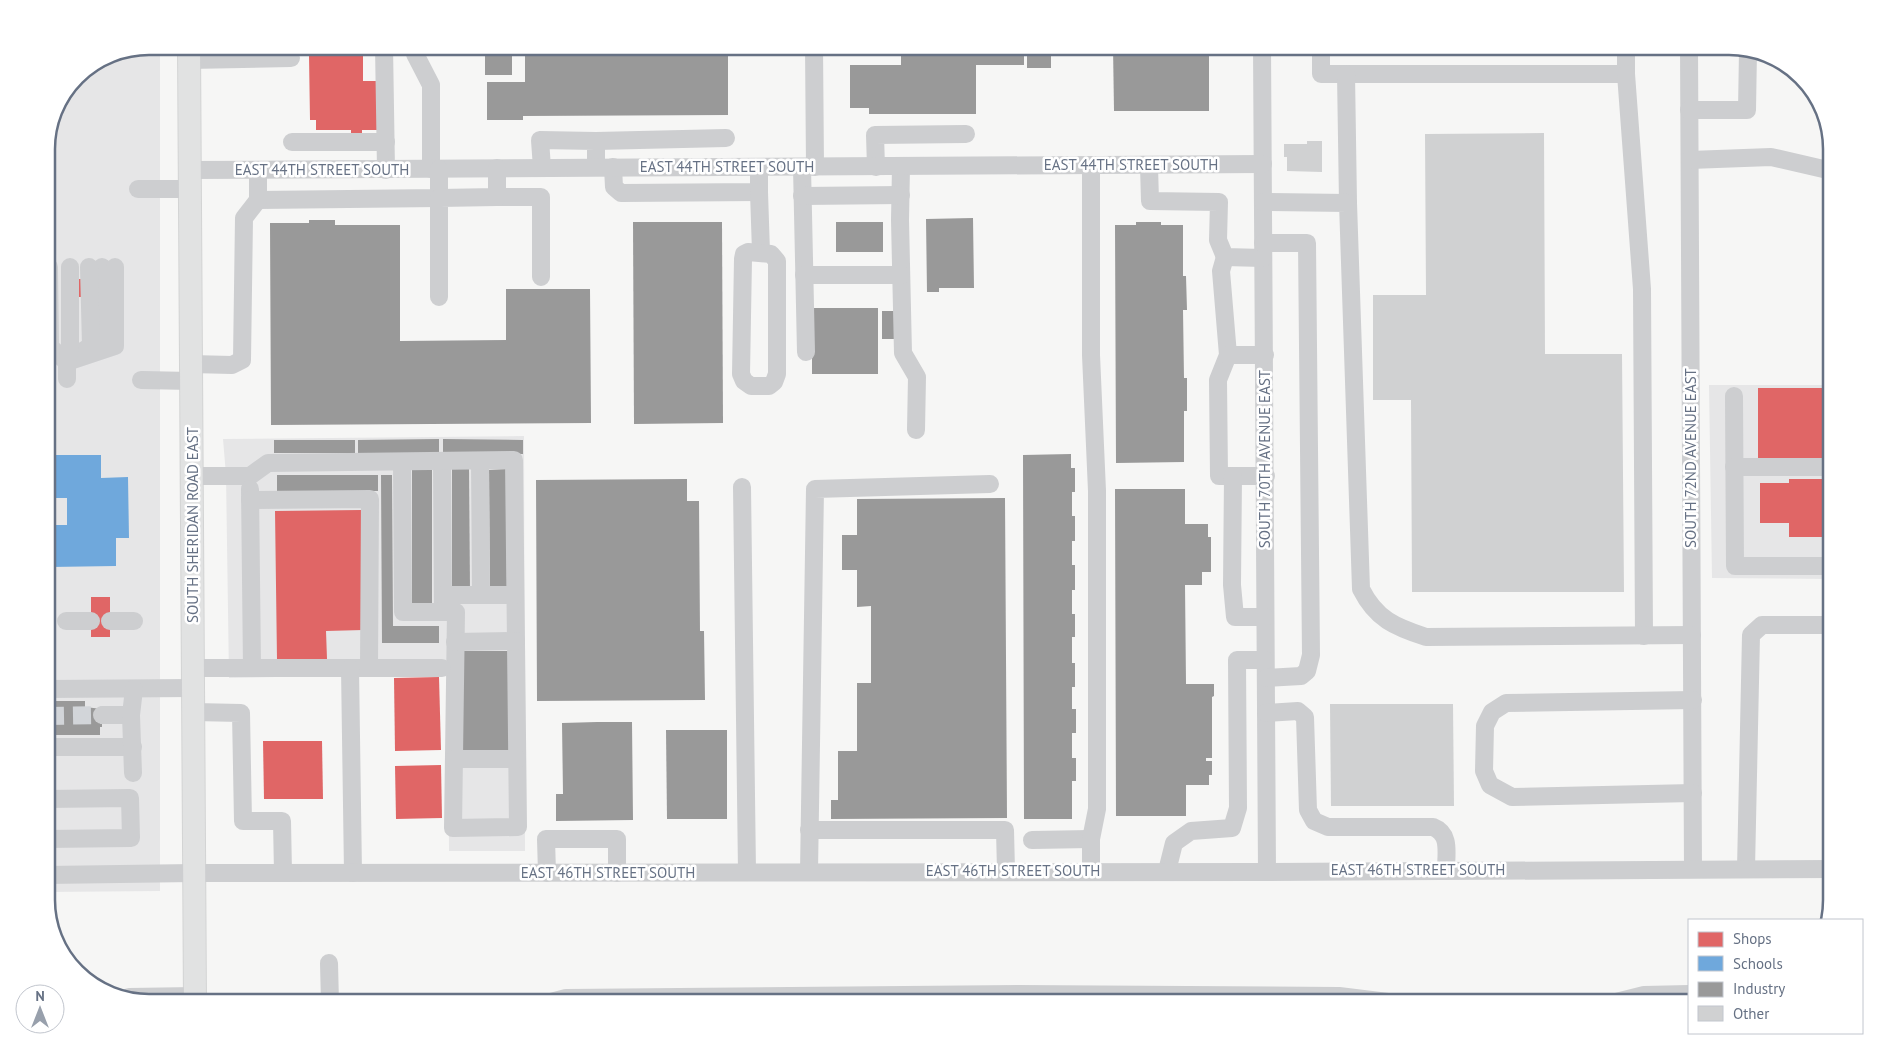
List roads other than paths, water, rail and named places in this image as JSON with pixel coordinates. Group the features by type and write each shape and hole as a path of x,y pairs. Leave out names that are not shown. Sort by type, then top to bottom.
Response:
{"main road":[{"name":"SOUTH SHERIDAN ROAD EAST","path":"189,55 195,994"}],"street":[{"path":"230,55 291,58"},
{"path":"384,55 386,170"},
{"path":"416,55 431,85 435,169 439,198 439,297"},
{"path":"806,352 802,196 808,167 814,55"},
{"name":"SOUTH 70TH AVENUE EAST","path":"1262,55 1267,872"},
{"path":"1321,55 1321,74 1626,74"},
{"path":"1626,55 1642,289 1644,636"},
{"name":"SOUTH 72ND AVENUE EAST","path":"1689,55 1693,869"},
{"path":"1689,110 1747,110 1748,57"},
{"path":"1346,74 1348,203 1361,589 1369,605 1381,616 1400,628 1426,637 1692,635"},
{"path":"876,167 876,135 966,134"},
{"path":"542,168 540,140 596,141 726,138"},
{"path":"596,141 596,167"},
{"path":"292,142 386,142"},
{"path":"1690,160 1771,157 1823,169"},
{"name":"EAST 44TH STREET SOUTH","path":"138,189 190,179 258,170 1263,164"},
{"path":"1091,166 1091,356 1097,491 1097,809 1091,839 1091,871"},
{"path":"1149,166 1150,201 1218,202 1218,240 1225,257 1221,271 1228,355 1218,380 1219,476 1266,476"},
{"path":"613,167 615,190 622,193 759,192"},
{"path":"759,167 761,252"},
{"path":"901,167 903,353 917,377 916,430"},
{"path":"497,197 498,168"},
{"path":"141,380 192,373 242,360 244,218 258,200 258,170"},
{"path":"802,196 900,195"},
{"path":"258,200 541,197 541,277"},
{"path":"1264,202 1348,203"},
{"path":"1225,257 1307,243 1311,656 1307,671 1301,676 1266,678"},
{"path":"748,252 761,252 771,254 777,261 777,374 774,382 768,386 751,386 744,381 741,374 743,258 744,254 748,252"},
{"path":"59,267 70,347 67,370"},
{"path":"102,267 115,346 67,370 91,346 102,267"},
{"path":"804,275 901,275"},
{"path":"1228,355 1265,354"},
{"path":"1734,396 1735,566 1823,566"},
{"path":"480,460 480,595"},
{"path":"192,476 250,476 268,463 514,460 518,827 453,828 456,612 443,604"},
{"path":"442,461 443,604"},
{"path":"402,462 403,612 480,595 515,595"},
{"path":"1734,467 1823,467"},
{"path":"250,476 252,668"},
{"path":"1233,476 1232,586 1235,617 1265,617"},
{"path":"809,872 815,489 990,484"},
{"path":"742,487 747,872"},
{"path":"250,500 370,498 369,668"},
{"path":"66,621 91,621"},
{"path":"110,621 134,621"},
{"path":"1746,869 1751,635 1762,625 1823,625"},
{"path":"455,642 516,641"},
{"path":"1167,871 1174,843 1191,831 1232,828 1238,808 1237,660 1265,660"},
{"path":"55,689 134,689 252,668 442,668"},
{"path":"350,668 353,874"},
{"path":"133,772 131,715 134,689"},
{"path":"1692,700 1506,704 1492,712 1485,726 1484,771 1490,785 1512,797 1693,793"},
{"path":"1266,712 1298,711 1305,717 1308,810 1314,821 1328,827 1433,827 1440,830 1446,838 1446,870"},
{"path":"194,712 241,712 243,821 282,821 283,874"},
{"path":"102,715 131,715"},
{"path":"55,747 132,747"},
{"path":"454,759 517,759"},
{"path":"55,799 130,798 131,838 55,839"},
{"path":"810,830 1005,830 1006,872"},
{"path":"546,873 546,839 617,839 617,873"},
{"path":"1032,840 1091,839"},
{"name":"EAST 46TH STREET SOUTH","path":"55,875 1823,869"},
{"path":"329,963 330,994"}],"tunnel":[{"path":"55,716 102,715"}]}
